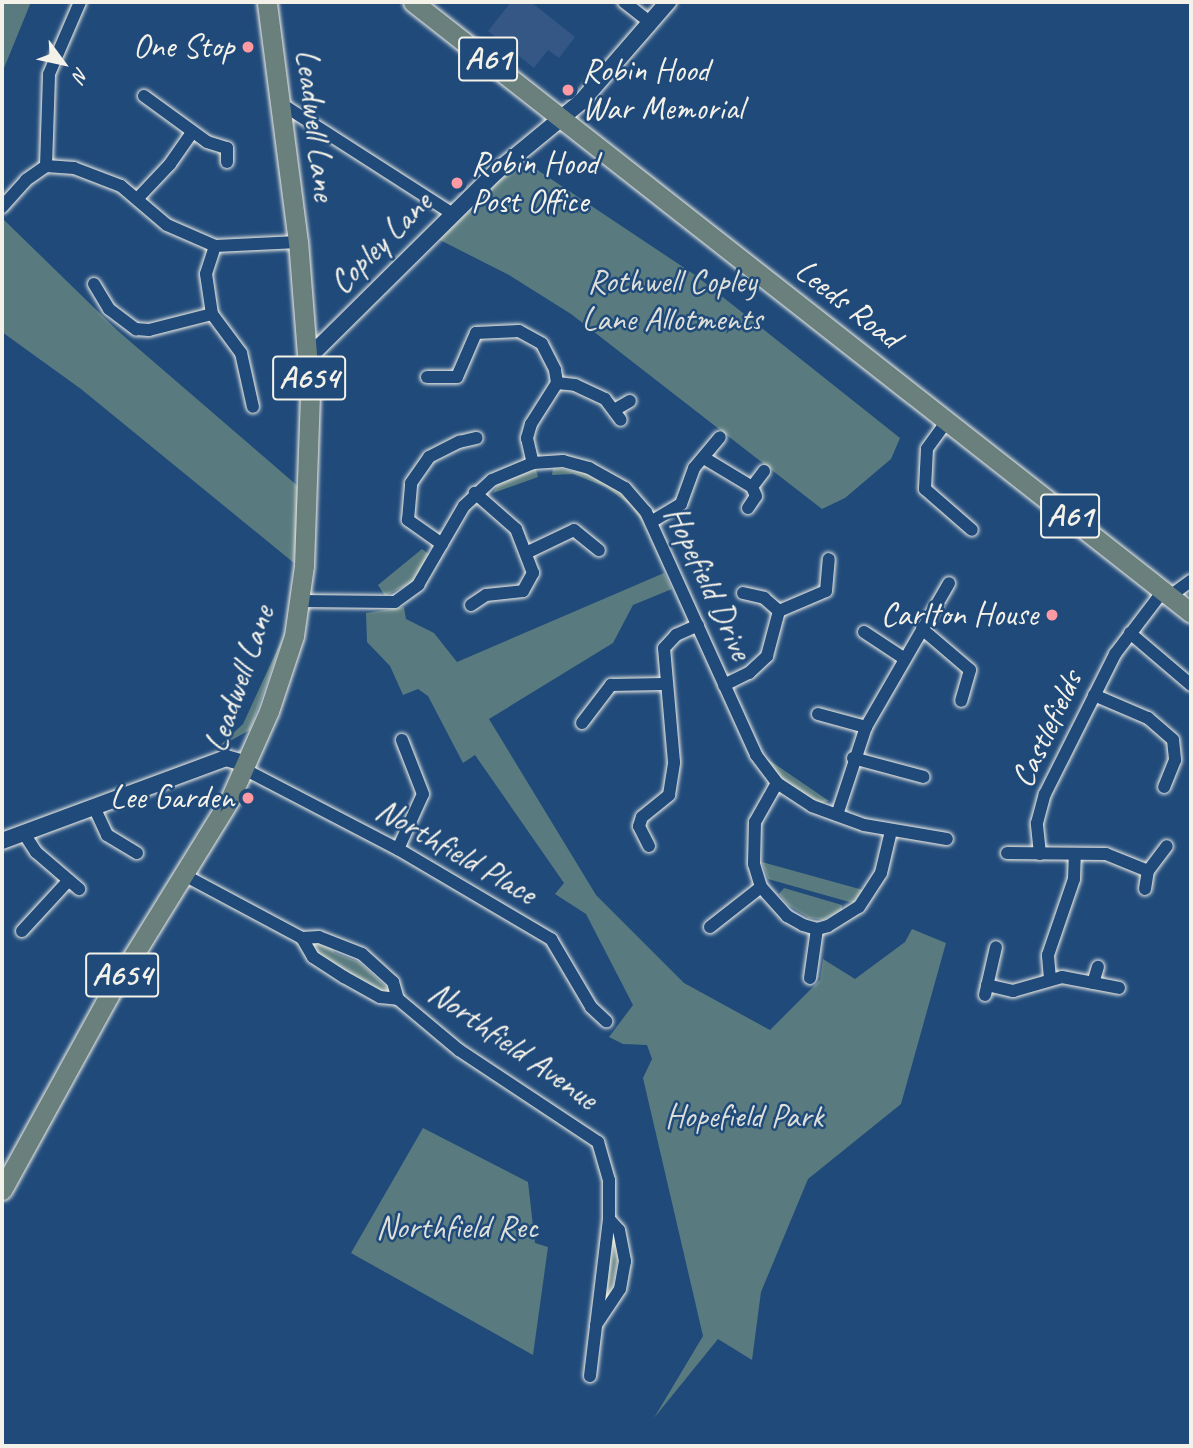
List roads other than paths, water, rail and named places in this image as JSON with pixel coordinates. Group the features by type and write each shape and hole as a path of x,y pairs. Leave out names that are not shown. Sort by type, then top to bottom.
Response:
{"main road":[{"name":"Leadwell Lane","path":"2,1190 109,995 186,876 246,766 284,671 300,601 309,454 308,359 298,242 267,2"},
{"name":"Leeds Road","path":"412,2 947,421"},
{"name":"A61","path":"947,421 1191,613"}],"street":[{"path":"46,166 49,74 80,2"},
{"path":"624,2 650,22"},
{"name":"Copley Lane","path":"308,359 453,214 516,155 563,118 668,2"},
{"path":"144,96 192,132 226,148 227,162"},
{"path":"280,103 453,214"},
{"path":"138,198 170,164 192,132"},
{"path":"2,207 26,180 46,166 74,168 102,177 138,198 167,225 215,246 298,242"},
{"path":"215,246 206,274 212,314 241,353 253,407"},
{"path":"94,284 108,309 136,329 149,330 212,314"},
{"path":"427,377 457,377 471,338 504,330 519,331 542,344 555,369 557,383 531,424 527,438 533,463"},
{"path":"557,383 588,390 618,414 630,401"},
{"path":"947,421 927,449 925,489 972,530"},
{"path":"442,544 408,520 408,496 417,470 429,457 456,436 477,438"},
{"path":"651,522 681,504 688,481 720,437"},
{"path":"704,458 752,487"},
{"name":"Hopefield Drive","path":"300,601 394,602 418,585 475,493 507,471 533,463 576,463 600,472 637,500 651,522 756,755 777,783 812,806 837,815 891,831 947,839"},
{"path":"755,505 752,487 764,471"},
{"path":"471,606 486,595 523,591 533,573 516,529 475,493"},
{"path":"526,552 574,530 599,550"},
{"path":"779,611 826,591 829,559"},
{"name":"Castlefields","path":"1040,854 1039,810 1094,695 1130,634 1166,594 1191,581"},
{"path":"837,815 853,758 866,727 949,583"},
{"path":"743,593 764,598 779,611"},
{"path":"724,685 749,673 767,656 779,611"},
{"path":"649,846 639,826 649,809 669,795 673,735 663,684 664,648 676,635 698,625"},
{"path":"922,629 970,670 961,701"},
{"path":"864,632 905,659"},
{"path":"1130,634 1191,685"},
{"path":"582,723 611,685 663,684"},
{"path":"1094,695 1148,718 1177,745 1191,744"},
{"path":"818,714 866,727"},
{"path":"673,735 688,732"},
{"path":"398,849 423,794 420,777 402,740"},
{"path":"1164,787 1177,745"},
{"path":"2,841 226,758 246,766"},
{"path":"853,758 924,777"},
{"name":"Northfield Place","path":"246,766 398,849 551,939 591,1007 606,1021"},
{"path":"777,783 755,822 751,843 761,887 787,916 817,929 843,920 871,891 891,831"},
{"path":"93,807 107,835 137,853"},
{"path":"23,832 36,852 79,889"},
{"path":"1145,889 1148,871 1167,846"},
{"path":"1007,853 1106,854 1148,871"},
{"path":"1051,979 1048,955 1074,879 1076,854"},
{"name":"Northfield Avenue","path":"186,876 302,938 319,937 362,954 393,982 398,999"},
{"path":"22,931 68,881"},
{"path":"710,927 761,887"},
{"path":"810,978 817,929"},
{"name":"Northfield Avenue","path":"302,938 313,957 380,997 398,999 459,1050 598,1142 609,1180 609,1219 590,1376"},
{"path":"996,947 986,990 1013,991 1051,979 1119,988"},
{"path":"1093,983 1098,967"},
{"name":"Northfield Avenue","path":"596,1325 611,1309 624,1274 619,1230 609,1219"}],"place":[{"name":"One Stop","path":"248,47"},
{"name":"Robin Hood War Memorial","path":"568,90"},
{"name":"Robin Hood Post Office","path":"457,183"},
{"name":"Carlton House","path":"1052,615"},
{"name":"Lee Garden","path":"248,798"}],"park label":[{"name":"Rothwell Copley Lane Allotments","path":"672,301"},
{"name":"Hopefield Park","path":"744,1117"},
{"name":"Northfield Rec","path":"457,1228"}]}
